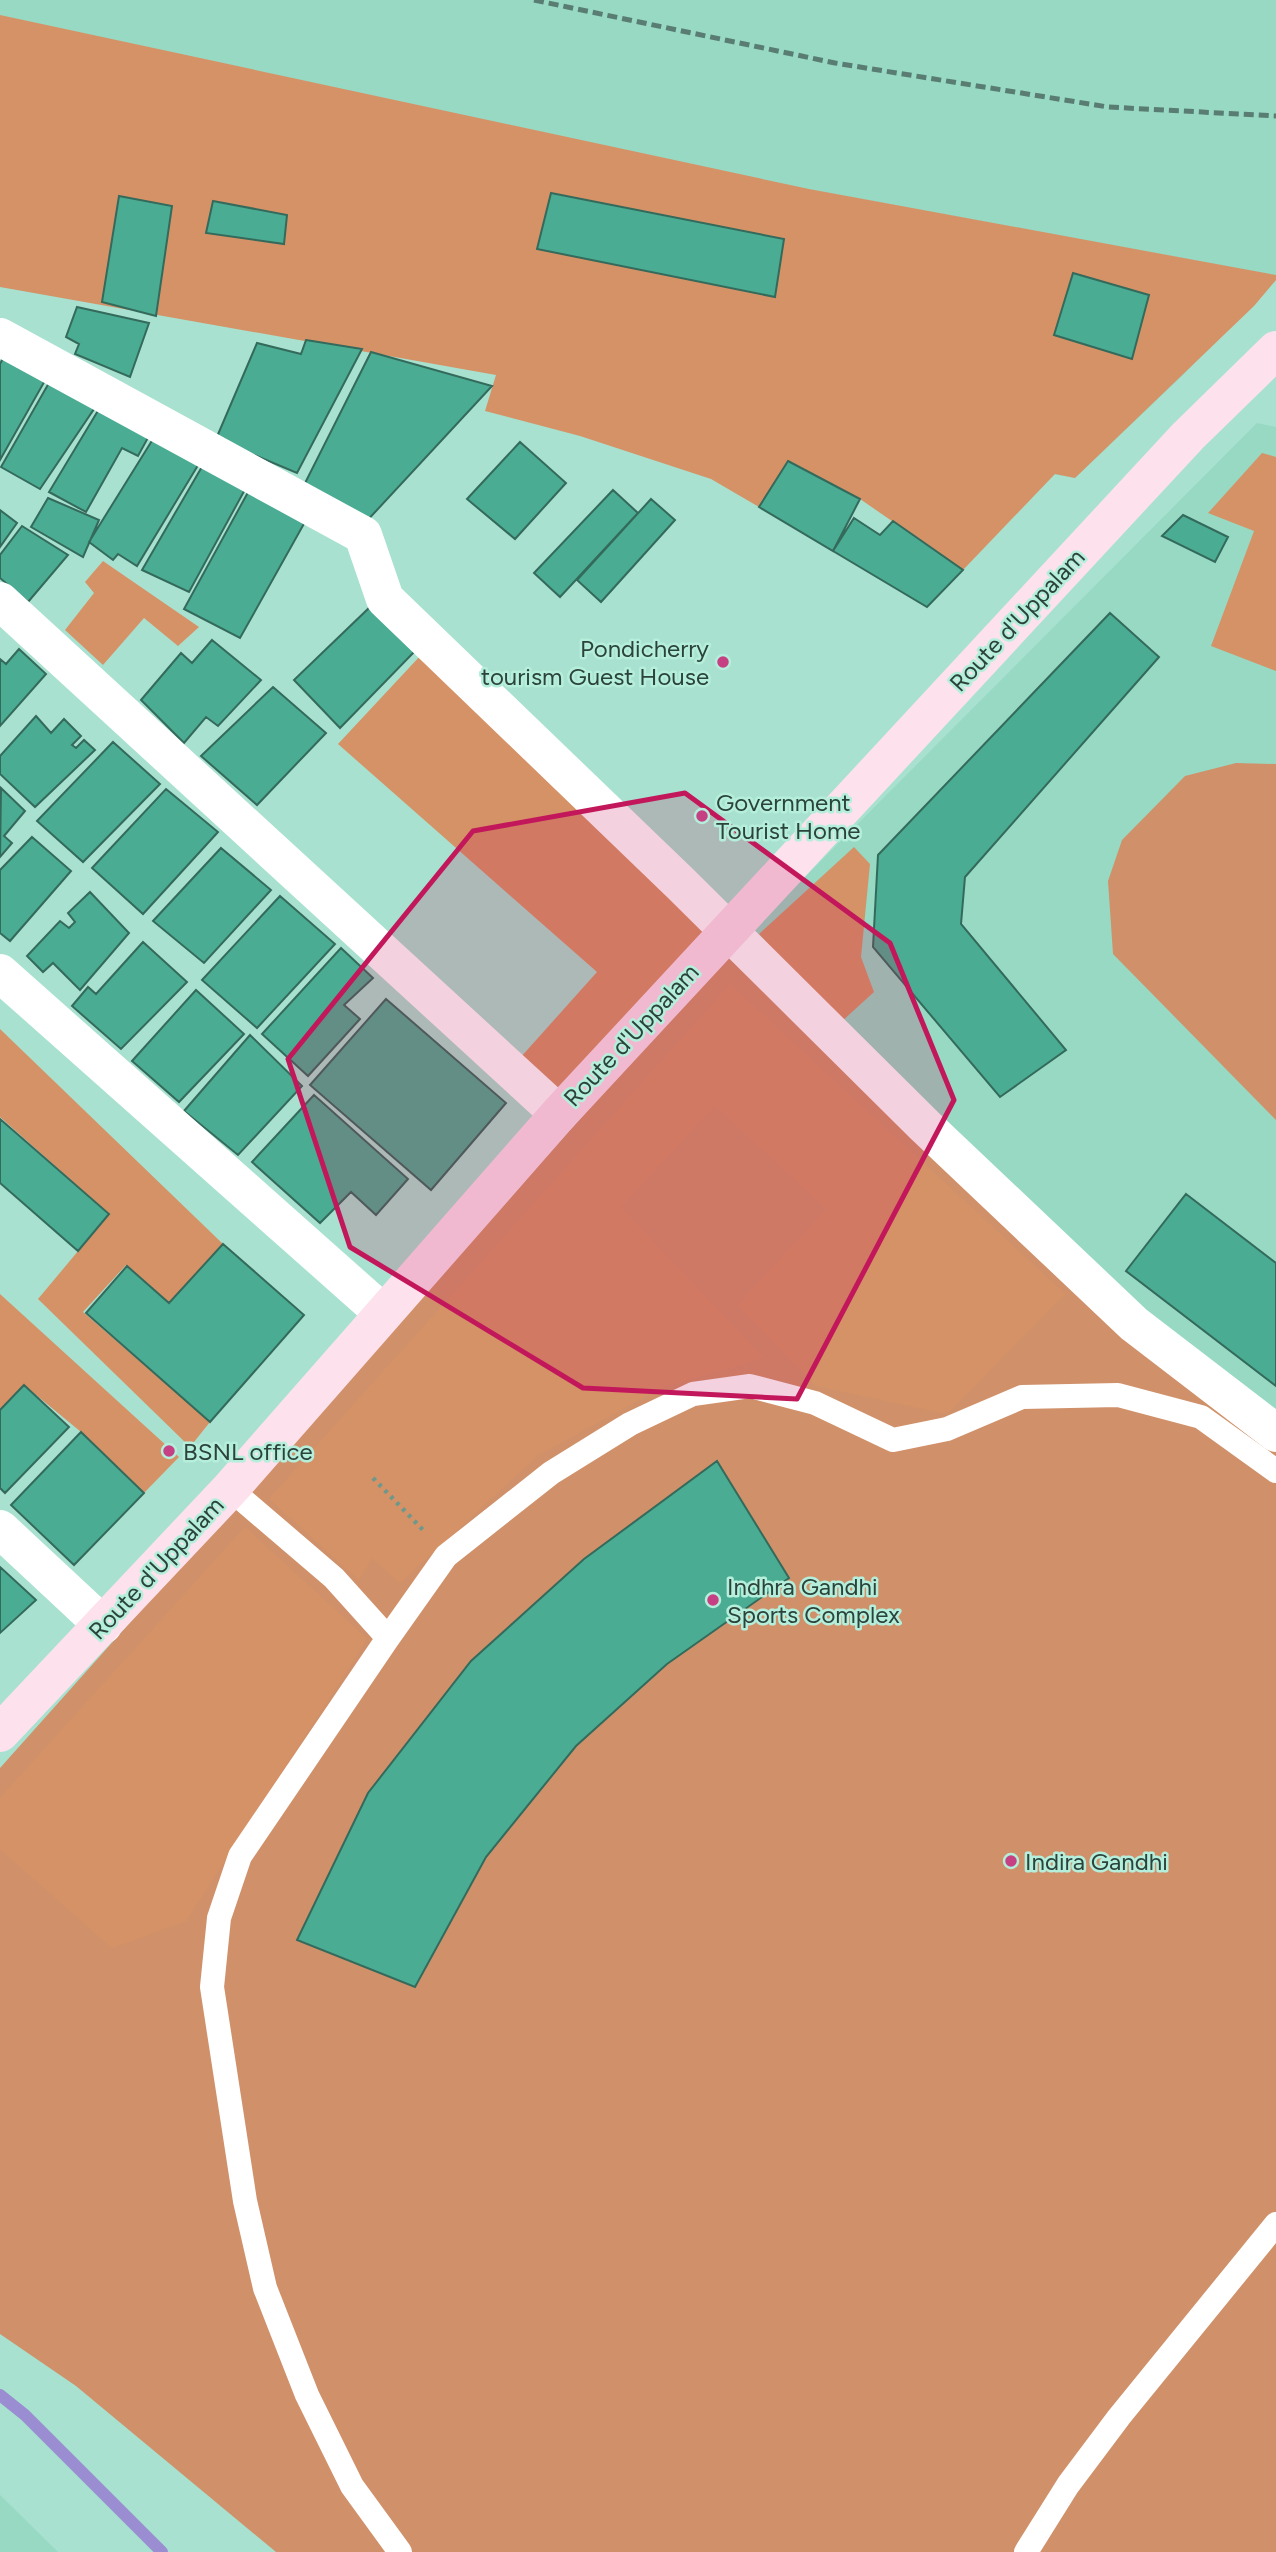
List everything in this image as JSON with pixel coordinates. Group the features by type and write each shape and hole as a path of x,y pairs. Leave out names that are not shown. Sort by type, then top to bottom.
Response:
{"main road":[{"name":"Route d'Uppalam","path":"0,1733 230,1489 559,1114 1188,436 1276,350"}],"street":[{"path":"0,337 363,535 385,599 925,1126 1134,1324 1276,1433"},
{"path":"0,601 559,1114"},
{"path":"0,973 383,1313"},
{"path":"0,1529 103,1625"}],"lane":[{"path":"400,2552 352,2486 307,2395 265,2288 244,2201 212,1987 219,1918 240,1856 446,1556 551,1473 630,1424 693,1394 750,1386 815,1403 893,1440 947,1429 1022,1397 1118,1395 1201,1418 1276,1471"},
{"path":"230,1489 334,1578 388,1638"},
{"path":"1026,2552 1068,2485 1119,2417 1276,2224"}],"path":[{"path":"373,1478 446,1556"}],"highlighted area":[{"path":"685,793 890,943 954,1100 797,1399 583,1388 350,1247 288,1059 473,831"}],"shaded area":[{"path":"0,0 1276,0 1276,280 1181,377 1075,478 0,286"},
{"path":"0,15 809,189 1276,275 1276,280 1254,306 1075,478 1055,474 963,570 860,499 788,461 759,507 711,479 580,436 485,411 496,375 0,287"},
{"path":"1257,423 1276,427 1276,1422 925,1126 747,935"},
{"path":"1262,453 1276,457 1276,671 1211,646 1254,531 1208,513"},
{"path":"103,561 199,627 178,646 144,618 103,665 65,630 94,593 85,582"},
{"path":"421,655 709,932 561,1093 520,1058 597,972 338,744"},
{"path":"1236,763 1276,764 1276,1120 1113,954 1108,881 1122,840 1185,776"},
{"path":"854,847 870,864 861,957 874,992 840,1023 759,934"},
{"name":"Indhra Gandhi Sports Complex","path":"731,950 1276,1433 1276,2552 276,2552 76,2386 0,2334 0,1768"},
{"path":"730,984 1065,1294 947,1414 816,1386 737,1305 826,1209 715,1106 621,1207 764,1358 661,1388 537,1456 400,1583 372,1558 359,1580 269,1499"},
{"path":"0,1029 223,1244 169,1303 126,1265 83,1312 210,1422 190,1447 38,1299 109,1214 0,1117"},
{"path":"0,1294 179,1457 144,1493 81,1432 24,1385 0,1410"},
{"path":"245,1527 367,1639 186,1921 112,1948 0,1849 0,1798"},
{"path":"0,2495 58,2552 0,2552"}],"building":[{"path":"551,193 784,239 775,297 537,249"},
{"path":"119,196 172,206 156,316 102,302"},
{"path":"213,201 287,215 284,244 206,233"},
{"path":"1073,273 1149,295 1132,359 1054,335"},
{"path":"77,307 149,323 130,377 75,354 79,344 66,337"},
{"path":"306,340 362,349 297,473 216,439 257,343 301,354"},
{"path":"371,352 492,386 364,524 302,489"},
{"path":"4,356 47,377 0,460 0,364"},
{"path":"50,381 96,406 40,489 1,467"},
{"path":"99,409 150,434 138,456 122,448 86,512 49,492"},
{"path":"153,439 200,462 137,566 118,554 113,560 89,542"},
{"path":"520,442 566,483 515,539 467,499"},
{"path":"788,461 860,499 833,551 759,507"},
{"path":"203,465 248,484 189,592 142,570"},
{"path":"252,485 310,513 240,638 184,609"},
{"path":"613,490 638,513 560,597 534,573"},
{"path":"48,498 99,520 83,557 31,527"},
{"path":"651,499 675,520 601,602 577,580"},
{"path":"0,510 17,523 0,547"},
{"path":"1183,515 1228,537 1215,562 1162,536"},
{"path":"854,518 880,535 893,521 963,570 927,607 833,551"},
{"path":"22,526 68,555 28,602 0,578 0,555"},
{"path":"370,607 416,650 340,728 294,680"},
{"path":"1110,613 1159,657 965,877 961,924 1066,1050 1000,1097 873,947 878,855"},
{"path":"212,640 261,680 218,726 206,717 184,743 141,700 181,653 192,663"},
{"path":"19,649 46,674 0,726 0,659 6,664"},
{"path":"273,687 326,733 257,805 201,756"},
{"path":"36,716 51,733 64,719 81,736 72,745 76,748 84,740 95,750 35,807 0,774 0,756"},
{"path":"113,742 160,784 83,862 37,821"},
{"path":"1,788 25,811 4,836 12,843 0,857"},
{"path":"166,789 218,832 143,914 92,868"},
{"path":"32,837 71,871 10,941 0,933 0,870"},
{"path":"221,848 271,890 204,963 153,921"},
{"path":"90,892 129,933 80,990 53,963 43,972 27,956 60,921 69,928 75,922 68,913"},
{"path":"280,896 335,944 257,1028 202,980"},
{"path":"143,942 187,982 121,1049 72,1006 88,987 96,994"},
{"path":"341,948 373,978 344,1005 360,1019 308,1076 262,1034"},
{"path":"196,990 244,1034 179,1102 132,1061"},
{"path":"386,999 506,1103 431,1190 310,1085"},
{"path":"250,1035 302,1086 238,1155 184,1111"},
{"path":"314,1095 408,1179 376,1215 351,1192 320,1223 252,1162"},
{"path":"0,1119 109,1214 78,1251 0,1183"},
{"path":"1186,1194 1276,1263 1276,1386 1126,1271"},
{"path":"223,1244 304,1315 210,1422 86,1313 127,1266 169,1303"},
{"path":"24,1385 69,1427 5,1493 0,1488 0,1410"},
{"path":"81,1432 144,1493 74,1565 11,1505"},
{"path":"717,1461 789,1578 667,1664 576,1746 486,1857 415,1987 297,1940 368,1793 471,1661 584,1559"},
{"path":"0,1567 36,1600 0,1633"}],"waterway":[{"path":"0,2395 25,2415 162,2552"}],"railway":[{"path":"534,0 835,63 1108,107 1276,116"}],"place":[{"name":"Pondicherry tourism Guest House","path":"723,662"},
{"name":"Government Tourist Home","path":"702,816"},
{"name":"BSNL office","path":"169,1451"},
{"name":"Indhra Gandhi Sports Complex","path":"713,1600"},
{"name":"Indira Gandhi","path":"1011,1861"}]}
